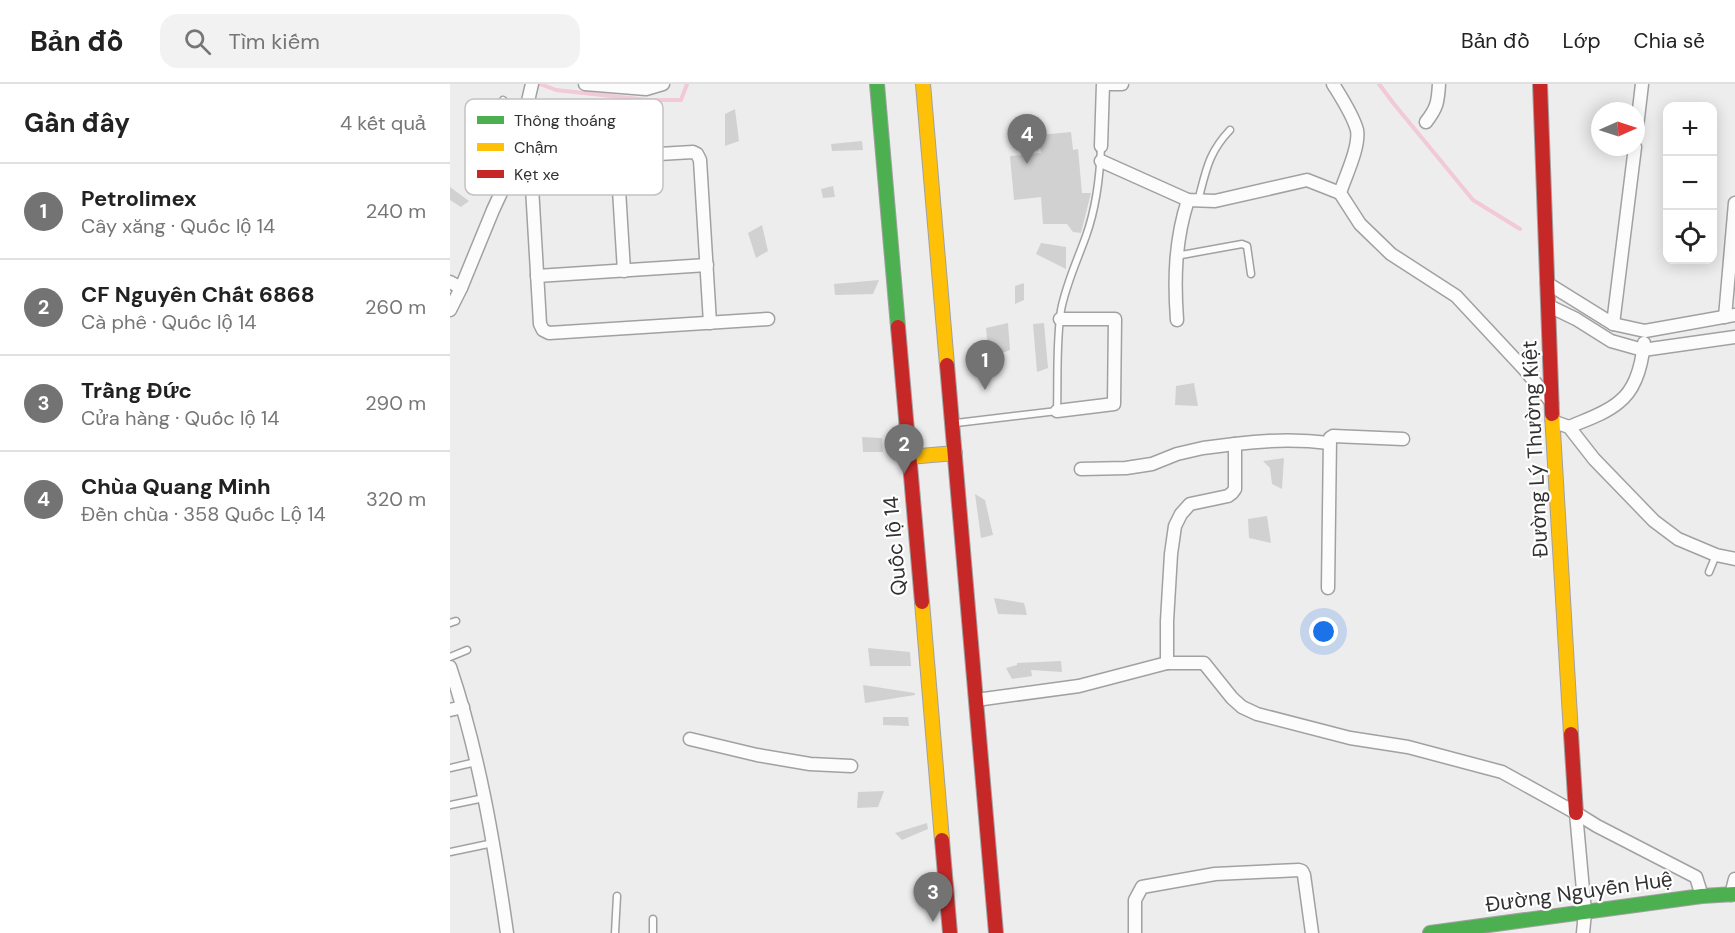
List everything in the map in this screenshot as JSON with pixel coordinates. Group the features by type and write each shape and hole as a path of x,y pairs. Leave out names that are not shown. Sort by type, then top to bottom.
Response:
{"main road":[{"name":"Quốc lộ 14","path":"877,84 950,933"},
{"path":"923,84 996,933"},
{"name":"Đường Lý Thường Kiệt","path":"1540,84 1552,420 1576,813"},
{"path":"909,457 955,453"},
{"name":"Đường Nguyễn Huệ","path":"1430,933 1702,896 1733,895"}],"street":[{"path":"585,84 646,89 663,84"},
{"path":"1101,146 1104,84 1122,84"},
{"path":"1333,84 1357,130 1354,150 1340,193"},
{"path":"1426,122 1436,109 1439,84"},
{"path":"1640,102 1642,84"},
{"path":"663,154 693,152 700,160 710,323"},
{"path":"1613,324 1634,156"},
{"path":"1101,161 1193,201 1215,201 1307,180 1340,193 1360,224 1391,254 1456,296 1525,370 1552,403"},
{"path":"450,310 456,285 500,195"},
{"path":"532,195 540,324 543,330 549,333 768,319"},
{"path":"619,195 624,271"},
{"path":"1177,320 1176,256 1184,214 1193,201"},
{"path":"1547,283 1613,324 1645,331 1730,316 1735,203"},
{"path":"537,276 707,266"},
{"path":"1549,306 1576,319 1611,341 1643,350 1735,337"},
{"path":"1057,411 1114,404 1115,319 1060,319"},
{"path":"1569,427 1610,408 1625,396 1637,375 1645,331"},
{"path":"1552,420 1569,427 1594,459 1654,521 1678,539 1716,555 1735,559"},
{"path":"1328,588 1330,438 1333,435 1403,440"},
{"path":"1081,470 1152,464 1194,450 1268,440 1329,443"},
{"path":"1167,663 1167,621 1175,526 1181,514 1190,504 1232,494 1235,489 1235,444"},
{"path":"976,699 1080,686 1167,663 1204,663 1208,665 1232,698 1242,707 1257,714 1350,738 1408,747 1502,772 1597,826 1696,877 1702,896"},
{"path":"450,667 456,709 477,762 493,842 507,933"},
{"path":"690,740 810,764 851,766"},
{"path":"1576,813 1585,912 1583,933"},
{"path":"1135,933 1135,900 1142,887 1215,874 1299,870 1304,875 1312,933"},
{"path":"1733,895 1735,879"}],"lane":[{"path":"1193,201 1218,143 1230,130"},
{"path":"952,423 1057,411 1060,319 1066,291 1093,211 1101,161 1101,146"},
{"path":"1176,256 1245,245 1251,274"},
{"path":"1709,572 1716,555"},
{"path":"450,657 467,650"},
{"path":"450,768 477,762"},
{"path":"450,805 484,798"},
{"path":"450,852 493,842"},
{"path":"615,933 617,896"},
{"path":"653,919 653,933"}],"building":[{"path":"735,109 739,141 725,146 725,114"},
{"path":"1071,132 1073,150 1078,149 1082,193 1091,193 1081,233 1073,232 1067,224 1043,224 1041,197 1014,200 1010,156 1041,153 1039,135"},
{"path":"862,141 863,150 832,151 831,144"},
{"path":"833,186 835,197 823,198 821,189"},
{"path":"450,187 469,201 461,207 450,200"},
{"path":"762,225 768,251 756,258 748,233"},
{"path":"1041,243 1066,247 1066,269 1036,254"},
{"path":"879,280 873,294 835,295 834,284"},
{"path":"1024,283 1024,300 1015,304 1015,286"},
{"path":"1008,323 1010,350 989,358 986,328"},
{"path":"1044,323 1048,368 1037,372 1033,324"},
{"path":"1194,383 1198,406 1175,405 1176,386"},
{"path":"862,437 882,438 883,452 863,452"},
{"path":"1284,458 1282,489 1272,484 1270,468 1263,461"},
{"path":"975,494 985,500 993,535 981,538"},
{"path":"1267,516 1271,543 1249,538 1248,519"},
{"path":"994,598 1024,603 1027,615 998,614"},
{"path":"868,648 910,652 911,666 870,666"},
{"path":"1061,661 1062,672 1031,670 1032,676 1012,679 1006,668 1017,665 1017,663"},
{"path":"863,685 915,693 915,695 865,703"},
{"path":"883,717 908,717 909,726 883,725"},
{"path":"884,791 878,807 857,808 858,792"},
{"path":"927,823 928,829 902,840 895,833"}],"waterway":[{"path":"540,84 556,90 639,99"},
{"path":"663,100 681,100 687,84"},
{"path":"1379,84 1473,200 1520,229"}],"traffic: fast":[{"path":"877,84 898,327"},
{"path":"1430,933 1702,896 1735,894"}],"traffic: slow":[{"path":"923,84 947,365"},
{"path":"1552,414 1571,734"},
{"path":"909,457 955,453"},
{"path":"922,602 942,840"}],"traffic: jam":[{"path":"1540,84 1552,414"},
{"path":"898,327 922,602"},
{"path":"947,365 996,933"},
{"path":"1571,734 1576,813"},
{"path":"942,840 950,933"}],"place":[{"name":"Chùa Quang Minh","path":"1027,164"},
{"name":"Petrolimex","path":"985,390"},
{"name":"CF Nguyên Chất 6868","path":"904,474"},
{"name":"Trầng Đức","path":"933,922"}]}
